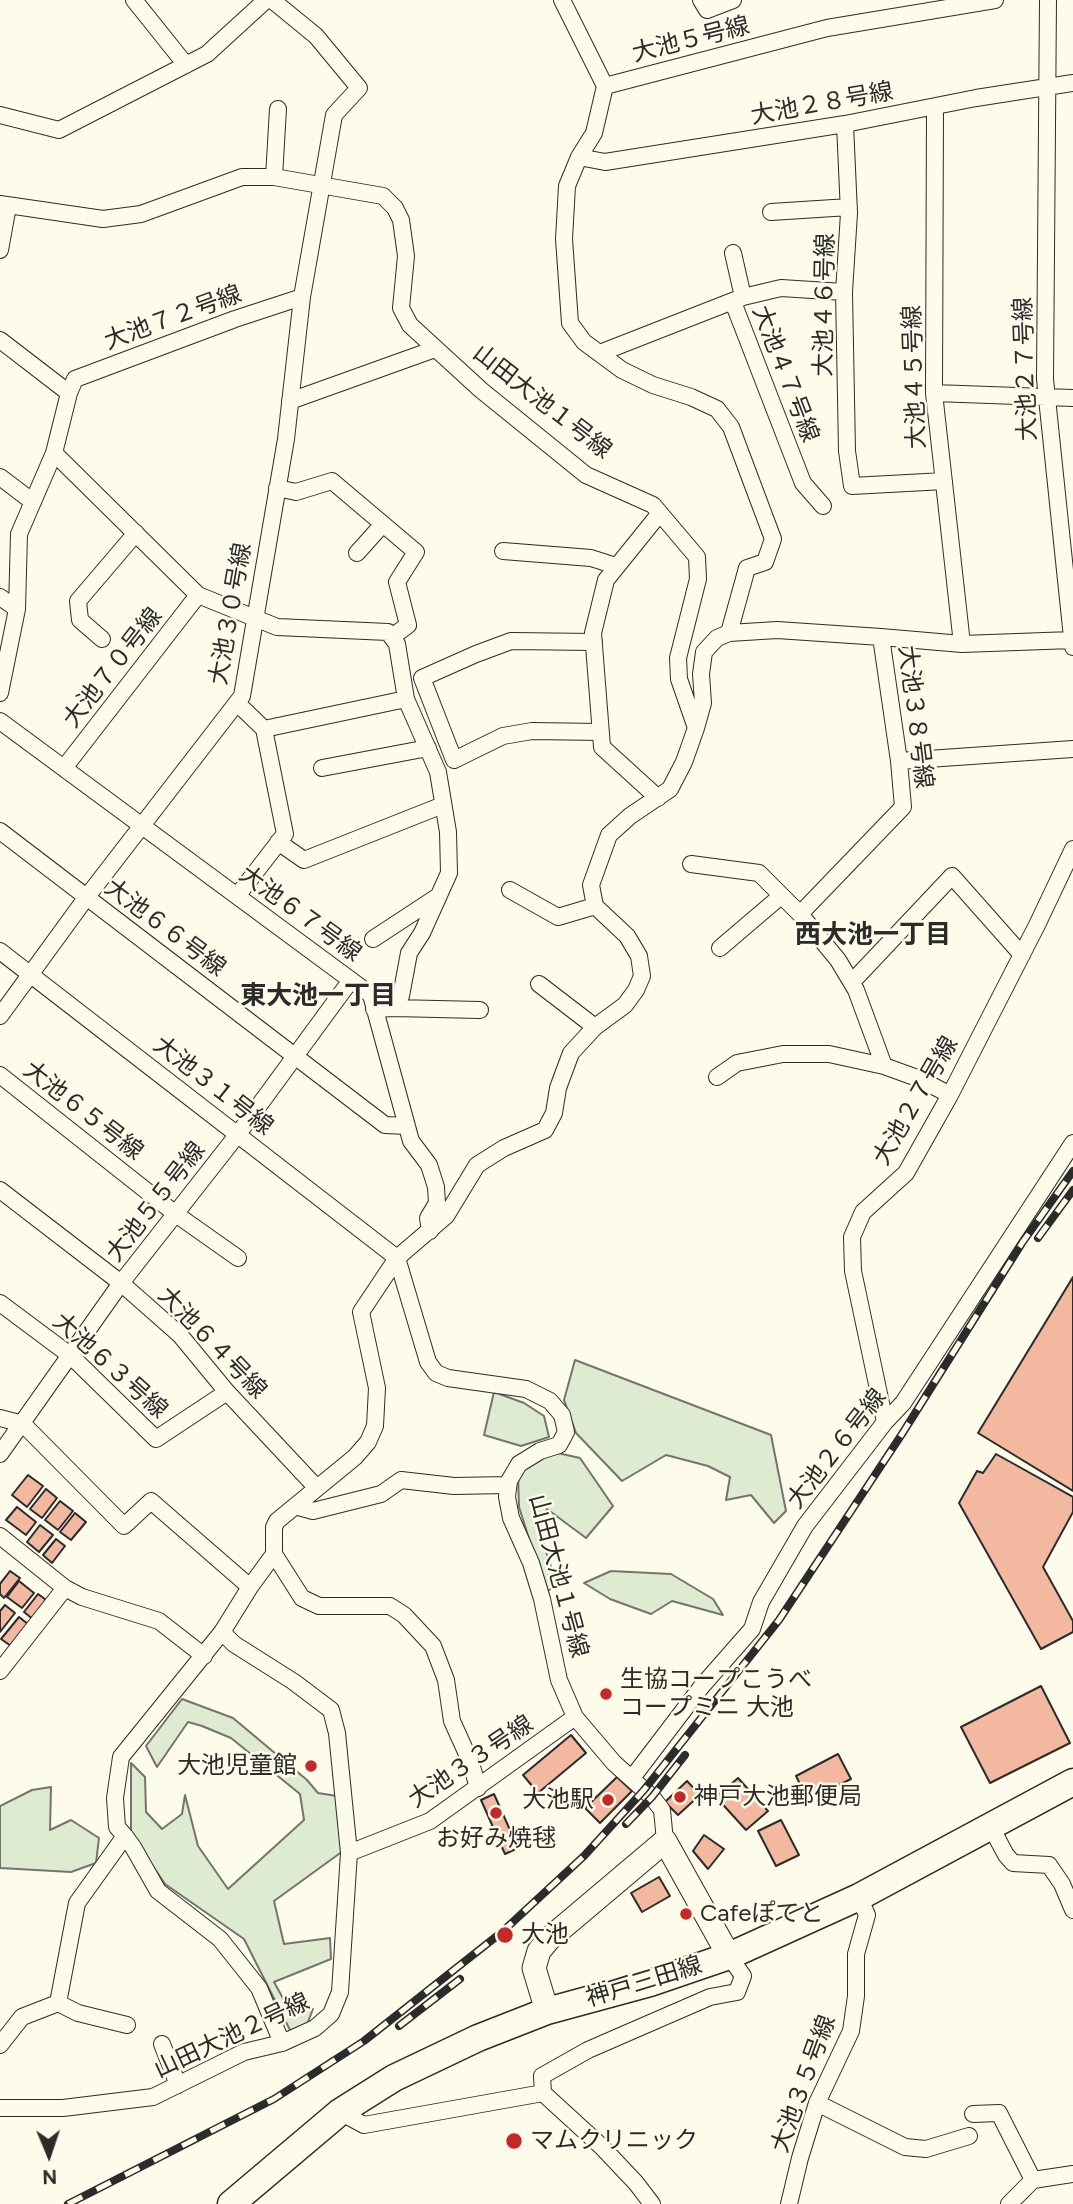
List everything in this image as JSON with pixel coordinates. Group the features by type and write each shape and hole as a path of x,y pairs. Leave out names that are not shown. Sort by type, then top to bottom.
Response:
{"main road":[{"name":"神戸三田線","path":"231,2204 340,2112 406,2072 478,2038 547,2011 650,1983 729,1956 859,1897 1073,1782"}],"street":[{"path":"134,0 186,65"},
{"path":"0,115 60,130 207,54 266,0"},
{"name":"大池３０号線","path":"0,1016 86,898 242,696 277,488 320,185 334,115 359,88 316,36 272,0"},
{"path":"562,0 605,86 594,133 579,157 567,186 564,239 570,323 584,342 622,370 653,385 691,397 717,409 732,427 773,539 765,562 747,568 729,633"},
{"path":"701,0 707,10 733,0"},
{"name":"大池５号線","path":"605,86 827,28 936,4 995,0"},
{"name":"大池２７号線","path":"1048,0 1046,397 1065,504 1072,643"},
{"name":"大池２８号線","path":"579,157 604,162 845,124 976,98 1073,83"},
{"name":"大池４５号線","path":"934,108 934,393 962,644"},
{"path":"274,177 278,109"},
{"name":"大池４６号線","path":"845,124 849,207 844,292 847,451 852,486 944,481"},
{"name":"山田大池１号線","path":"4,205 103,219 141,214 242,177 274,177 383,196 395,208 401,220 406,256 401,308 410,325 481,390 586,475 653,505 697,557 698,579 678,658 679,679 696,728"},
{"path":"0,250 4,205"},
{"path":"771,212 849,207"},
{"name":"大池４７号線","path":"733,253 738,300 796,464 803,483 823,506"},
{"path":"600,353 738,300 781,288 844,292"},
{"name":"大池７２号線","path":"69,393 75,379 302,297"},
{"path":"0,340 69,393 54,453 19,534 17,609 0,693"},
{"path":"290,401 435,349"},
{"path":"934,393 1073,398"},
{"path":"54,453 198,595 277,627 388,632 397,644 406,699 439,772 448,832 449,873 422,933 409,953 401,996 394,1009"},
{"path":"0,477 33,502"},
{"path":"277,488 296,492 332,481 416,552 397,582 408,625 392,637"},
{"path":"658,797 602,747 593,633 606,580 660,513"},
{"path":"357,553 383,524"},
{"path":"102,639 80,620 78,601 136,533"},
{"path":"503,551 591,558 616,566"},
{"name":"大池７０号線","path":"64,768 198,595"},
{"path":"0,597 17,609"},
{"path":"478,1788 471,1763 452,1721 446,1680 433,1646 404,1615 390,1606 319,1606 302,1598 274,1554 274,1527 316,1487 355,1457 368,1442 375,1426 377,1388 361,1312 397,1258 446,1216 477,1165 545,1130 554,1113 558,1087 571,1054 595,1027 625,1005 636,990 642,976 639,956 627,936 595,906 590,885 609,835 670,789 684,762 703,703 701,674 704,652 717,639 729,633 777,630 881,637"},
{"name":"大池３８号線","path":"800,914 903,807 881,637 962,644 1072,643"},
{"path":"594,642 511,640 422,678 454,760 503,736 532,731 601,732"},
{"path":"264,729 406,699"},
{"path":"237,703 264,729 285,834 237,896"},
{"name":"大池６７号線","path":"0,721 371,995 411,1141 429,1165 436,1187 437,1203 428,1218 430,1231"},
{"path":"322,768 428,748"},
{"path":"899,761 1073,749"},
{"path":"278,842 304,860 443,805"},
{"name":"大池６６号線","path":"0,831 385,1125 407,1126"},
{"name":"大池２７号線","path":"885,1422 853,1271 852,1237 863,1212 906,1173 1022,955 1073,849"},
{"path":"691,864 759,873 800,914 838,960 852,982 884,1066"},
{"path":"852,982 952,876 1022,955"},
{"path":"510,890 558,917 595,906"},
{"path":"373,939 439,896"},
{"path":"720,948 781,896"},
{"name":"大池３１号線","path":"0,951 397,1258"},
{"name":"大池５５号線","path":"0,1454 121,1283 177,1215 351,979"},
{"path":"539,984 595,1027"},
{"path":"374,1009 480,1010"},
{"path":"718,1077 737,1063 783,1054 829,1054 884,1066 950,1094"},
{"name":"大池６５号線","path":"0,1075 177,1215 238,1258"},
{"name":"大池２６号線","path":"632,1778 702,1686 751,1629 761,1602 805,1526 885,1422 903,1403 1073,1143"},
{"name":"大池６４号線","path":"0,1189 121,1283 180,1335 227,1392 316,1487"},
{"name":"山田大池１号線","path":"397,1258 428,1362 436,1373 526,1389 550,1401 562,1415 566,1432 559,1445 540,1451 519,1464 508,1485 507,1497 511,1518 531,1563 559,1680 575,1717 614,1763 652,1797 662,1810 665,1841 729,1956"},
{"name":"大池６３号線","path":"0,1303 71,1356 156,1439 227,1392"},
{"path":"0,1418 23,1424 124,1526 151,1501 250,1587"},
{"path":"295,1506 313,1511 381,1494 401,1480 454,1486 508,1485"},
{"path":"0,1536 65,1588 82,1597 159,1621 204,1656"},
{"path":"274,1554 204,1656 121,1757 115,1798 117,1827 134,1847 158,1891 220,1939 259,1989 282,2043"},
{"path":"0,1671 6,1652 65,1588"},
{"name":"山田大池２号線","path":"0,2108 63,2108 153,2097 244,2052 282,2043 315,2028 331,2014 341,1992 349,1853 337,1733 331,1710 295,1682 234,1644 222,1632"},
{"name":"大池３３号線","path":"349,1853 430,1821 575,1717"},
{"path":"991,1827 1013,1863 1049,1865 1062,1884 1073,1910"},
{"path":"58,2003 77,1903 125,1836"},
{"path":"547,2011 534,1968 539,1951 549,1939 665,1841"},
{"name":"大池３５号線","path":"789,2204 817,2103 851,2031 856,1996 856,1954 867,1915 859,1897"},
{"path":"652,2204 602,2147 543,2094 542,2076 588,2050 710,1997 737,1992 743,1976 729,1956"},
{"path":"0,2045 22,2018 58,2003 78,2013 127,2025"},
{"path":"162,2044 178,2085"},
{"path":"340,2112 364,2125 543,2094"},
{"path":"817,2103 905,2147 926,2149 969,2136"},
{"path":"973,2114 999,2113 1033,2180"},
{"path":"1009,2204 1033,2180 1071,2175"}],"green space":[{"path":"575,1360 771,1435 786,1511 774,1523 751,1495 726,1500 730,1477 708,1466 666,1455 622,1481 576,1433 564,1400"},
{"path":"494,1392 524,1403 544,1416 549,1437 521,1446 484,1435"},
{"path":"553,1452 580,1458 613,1506 586,1538 547,1509 539,1530 557,1585 546,1592 519,1507 518,1474"},
{"path":"611,1571 671,1574 713,1599 723,1615 672,1601 651,1614 610,1599 584,1583"},
{"path":"182,1699 233,1718 307,1780 318,1793 337,1796 343,1851 274,1901 284,1944 330,1938 331,1959 274,1982 289,2009 313,2009 306,2027 292,2034 244,1939 165,1884 131,1834 131,1763 145,1777 146,1812 162,1829 182,1814 185,1795 198,1846 228,1889 304,1820 300,1794 231,1738 202,1726 188,1722 157,1767 146,1746"},
{"path":"51,1787 50,1830 71,1820 99,1838 96,1863 71,1872 0,1868 0,1806 32,1790"}],"building":[{"path":"1073,1277 1073,1491 978,1433"},
{"path":"996,1454 1073,1497 1073,1512 1043,1567 1073,1621 1073,1632 1041,1649 959,1503 977,1471 983,1473"},
{"path":"28,1475 43,1486 27,1507 12,1495"},
{"path":"46,1489 57,1498 42,1518 30,1509"},
{"path":"60,1501 73,1511 58,1530 45,1520"},
{"path":"17,1507 36,1522 26,1535 6,1520"},
{"path":"75,1513 86,1522 71,1540 60,1532"},
{"path":"40,1525 53,1535 39,1552 27,1542"},
{"path":"56,1539 65,1546 52,1563 43,1555"},
{"path":"10,1571 20,1578 4,1598 0,1594 0,1584"},
{"path":"19,1581 34,1593 22,1608 7,1597"},
{"path":"38,1594 49,1602 34,1620 24,1612"},
{"path":"5,1605 15,1613 0,1632 0,1611"},
{"path":"19,1617 28,1624 11,1646 1,1639"},
{"path":"1041,1686 1070,1743 990,1783 961,1727"},
{"path":"571,1735 586,1753 538,1793 523,1775"},
{"path":"838,1754 851,1779 808,1800 796,1776"},
{"name":"大池駅","path":"617,1777 632,1791 600,1823 585,1808"},
{"path":"738,1778 768,1811 746,1830 716,1797"},
{"path":"687,1781 700,1795 678,1815 665,1802"},
{"path":"494,1794 518,1848 505,1854 481,1800"},
{"path":"781,1820 799,1855 776,1866 758,1831"},
{"path":"704,1835 724,1849 708,1869 693,1851"},
{"path":"659,1877 670,1896 642,1912 631,1893"}],"railway":[{"path":"68,2204 274,2099 364,2041 502,1932 584,1856 644,1790 779,1620 902,1434 1022,1243 1073,1171"},
{"path":"1038,1238 1073,1190"},
{"path":"626,1824 652,1797 685,1755"},
{"path":"399,2026 460,1979"}],"place":[{"name":"生協コープこうべ コープミニ 大池","path":"606,1694"},
{"name":"大池児童館","path":"311,1766"},
{"name":"神戸大池郵便局","path":"680,1797"},
{"name":"大池駅","path":"608,1800"},
{"name":"お好み焼毬","path":"496,1813"},
{"name":"Cafeぽてと","path":"686,1914"},
{"name":"大池","path":"505,1935"},
{"name":"マムクリニック","path":"514,2141"}],"district":[{"name":"西大池一丁目","path":"873,935"},
{"name":"東大池一丁目","path":"318,996"}]}
